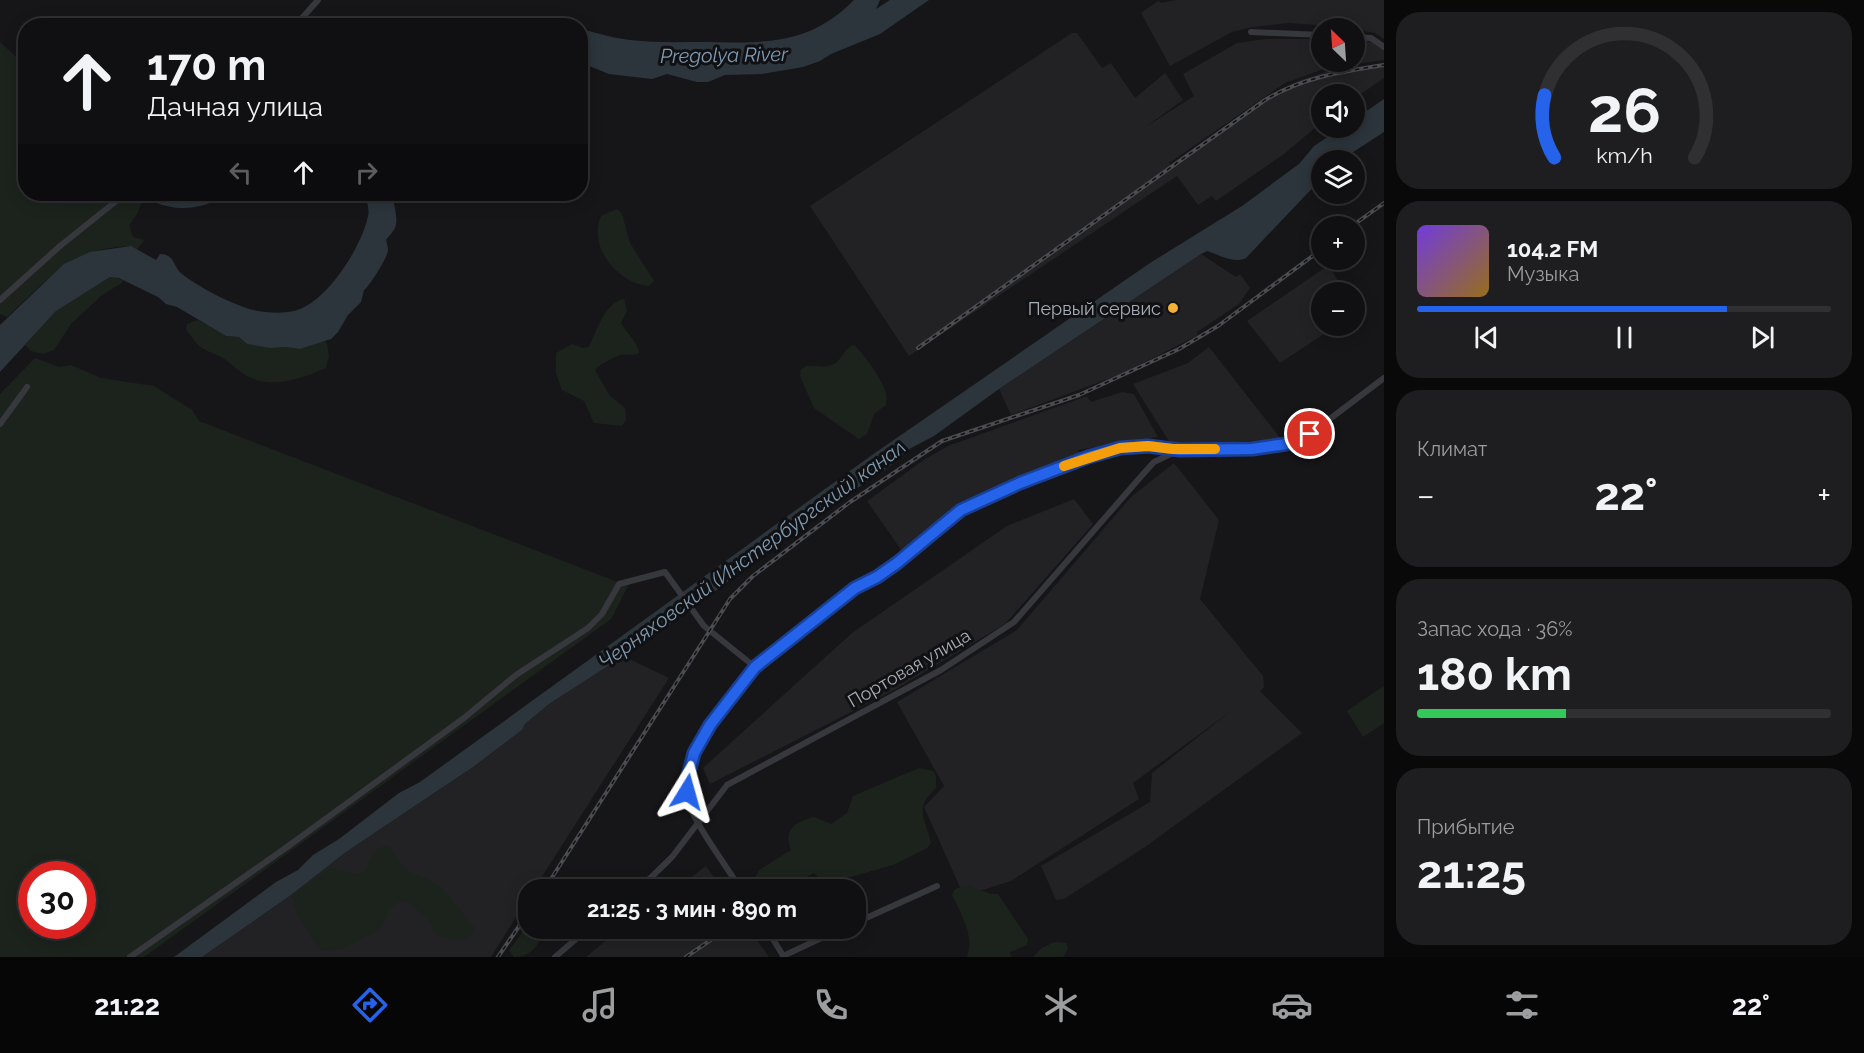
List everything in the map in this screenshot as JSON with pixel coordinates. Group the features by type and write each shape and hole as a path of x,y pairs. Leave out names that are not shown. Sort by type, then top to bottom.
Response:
{"street":[{"path":"302,18 318,0"},
{"path":"1251,32 1311,35"},
{"path":"1365,38 1371,38 1384,47"},
{"path":"0,300 60,246 116,201"},
{"path":"734,879 690,805 687,780 694,753 710,725 755,667 855,588 877,577 897,563 961,510 1020,483 1120,448 1148,446 1180,450 1252,449 1286,444 1310,434 1382,380 1384,389"},
{"path":"0,424 27,387"},
{"name":"Портовая улица","path":"649,879 672,856 699,823 716,797 738,777 941,670 1014,622 1144,472 1154,462 1180,450"},
{"path":"130,957 287,847 464,718 516,675 588,628 602,614 619,584 665,572 695,616 709,631 755,667"},
{"path":"866,918 936,886"},
{"path":"555,957 576,939"},
{"path":"772,939 783,957 820,939"}],"shaded area":[{"path":"1176,0 1384,0 1384,39 1375,33 1365,31 1365,18 1311,18 1311,25 1289,23 1232,32 1170,66 1141,13 1158,1 1162,3"},
{"path":"1072,33 1077,33 1102,68 1111,63 1135,98 1165,73 1183,100 1144,128 1194,96 1183,74 1237,43 1265,39 1311,39 1311,72 1316,72 1285,83 1169,163 1171,166 1270,96 1298,81 1325,72 1365,72 1365,66 1384,63 1384,78 1365,91 1365,84 1311,84 1311,131 1284,154 1216,201 1212,196 1198,205 1177,176 909,356 810,206"},
{"path":"1365,41 1372,42 1384,50 1384,60 1365,63"},
{"path":"0,42 18,59 18,201 142,201 129,225 133,237 144,240 136,251 131,246 110,248 76,259 48,279 7,317 0,314"},
{"path":"617,209 622,214 630,243 654,281 649,286 627,279 608,262 602,251 598,240 601,216"},
{"path":"1201,254 1236,277 1240,274 1250,288 1239,304 1197,332 1198,335 1124,373 1011,415 999,389"},
{"path":"1322,270 1332,270 1338,282 1311,282 1311,336 1321,336 1280,363 1247,321"},
{"path":"110,276 123,280 122,283 102,295 71,324 54,350 43,354 31,351 25,345 56,311"},
{"path":"624,299 627,311 621,323 639,353 620,355 603,363 595,370 610,396 625,408 626,420 622,426 594,423 584,401 562,390 556,373 556,353 572,344 583,348 589,347 606,312 617,301"},
{"path":"198,320 226,336 239,337 247,344 270,348 300,349 323,341 327,343 329,356 326,368 288,381 268,382 249,377 223,358 197,344 186,330 187,324"},
{"path":"853,345 876,373 886,392 886,405 874,414 867,434 859,439 814,408 800,376 801,370 806,366 833,365"},
{"path":"1209,347 1281,439 1172,446 1133,384 1188,363"},
{"path":"35,358 59,367 71,365 101,378 154,386 192,410 199,421 628,586 611,619 144,957 0,957 0,394"},
{"path":"1122,392 1134,394 1158,437 1078,450 1080,455 1072,460 958,503 902,551 867,501 925,459 948,446 1087,396 1091,402"},
{"path":"1174,463 1219,520 1200,599 1263,676 1264,687 1260,691 1302,733 1145,847 1064,899 1056,900 1041,866 1150,802 1152,773 1231,711 1133,783 1139,799 1011,881 964,896 924,807 944,786 897,702 1017,630 1131,497"},
{"path":"1074,499 1093,524 1005,624 896,689 710,784 703,768 852,633 1007,526"},
{"path":"621,655 669,678 540,879 518,879 518,914 491,957 202,957 291,895 346,852 473,767 522,730 525,724 549,704"},
{"path":"1384,686 1384,723 1363,737 1347,711"},
{"path":"919,768 933,771 936,776 936,788 929,795 923,807 931,843 927,848 893,865 843,879 820,879 814,873 802,879 754,879 759,870 791,850 789,837 796,824 814,817 831,824 847,813 853,796"},
{"path":"388,845 404,867 434,882 443,890 474,927 473,934 461,941 441,937 433,931 430,922 406,900 393,907 381,929 344,948 323,951 313,941 304,926 291,895 330,868 363,873 371,856"},
{"path":"706,866 715,879 689,879"},
{"path":"967,885 991,894 998,894 1028,939 1027,945 1010,952 1011,957 967,957 968,933 952,895 955,889"},
{"path":"518,939 540,939 534,949 525,955 514,957 509,950"},
{"path":"608,939 756,939 769,957 586,957"},
{"path":"1054,942 1066,943 1068,949 1063,957 1033,957 1042,948"}],"water":[{"name":"Pregolya River","path":"854,0 880,0 876,9 890,0 929,0 880,34 803,67 762,74 725,75 708,82 697,82 667,74 652,79 609,74 588,65 588,31 617,38 649,42 766,41 802,34 837,15"},
{"name":"Черняховский (Инстербургский) канал","path":"1384,99 1384,132 1356,150 1311,150 1311,190 1246,258 1236,260 1207,251 1201,254 999,389 934,436 911,448 889,467 829,507 654,636 549,704 525,724 522,730 473,767 346,852 291,895 202,957 174,957 872,455 1150,263 1242,206 1299,164 1314,146 1326,138 1365,138 1365,112"},
{"path":"215,201 202,206 183,208 154,202"},
{"path":"366,201 394,201 396,224 386,240 388,250 385,259 364,290 361,302 348,315 331,339 300,349 270,348 247,344 239,337 226,336 177,307 166,304 158,297 119,278 110,277 56,311 0,372 0,325 64,264 90,252 131,246 156,260 160,254 165,255 171,258 179,271 189,279 238,305 273,313 288,312 311,303 333,283 343,270 365,228 368,208"}],"railway":[{"path":"918,348 1265,100 1308,81 1337,73 1384,65"},
{"path":"1365,217 1384,203"},
{"path":"551,879 730,599 753,576 850,502 942,441 1079,395 1179,349 1218,326 1311,257"},
{"path":"498,957 518,928"},
{"path":"686,957 712,939"}],"slow traffic":[{"path":"1064,466 1120,448 1148,446 1173,449 1215,449"}],"place":[{"name":"Первый сервис","path":"1173,308"}],"route":[{"path":"687,792 687,780 694,753 710,725 755,667 855,588 877,577 897,563 961,510 1020,483 1088,457 1120,448 1148,446 1180,450 1252,449 1286,444 1310,434"}]}
